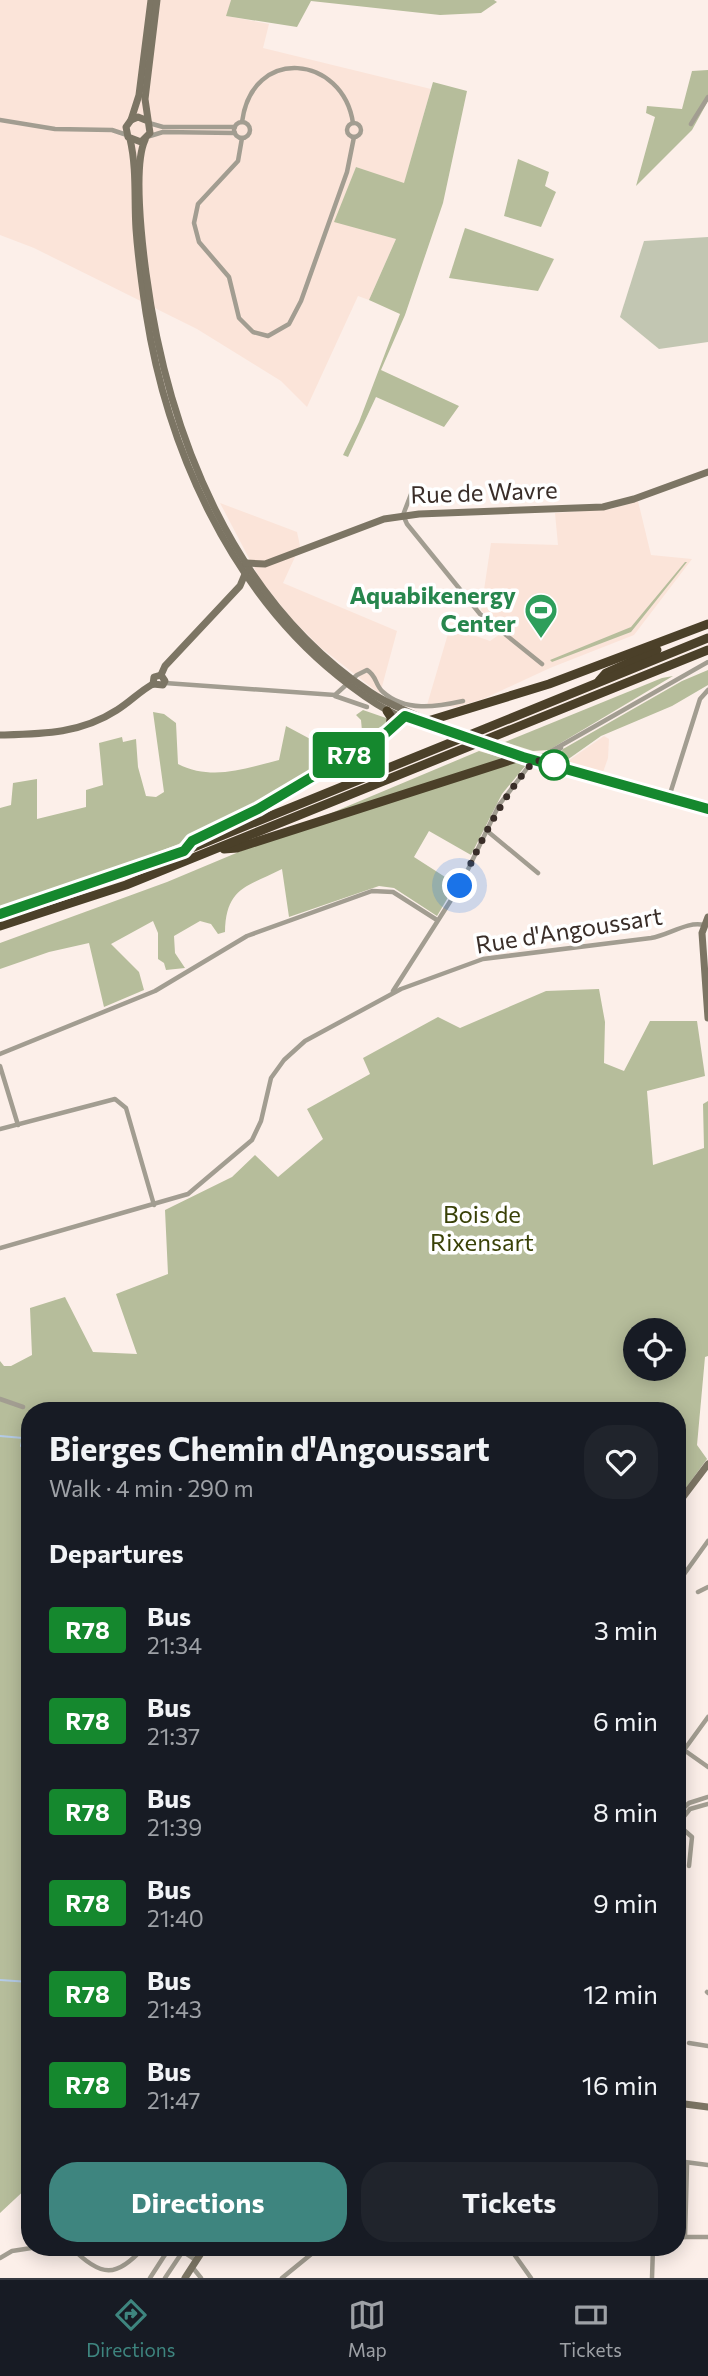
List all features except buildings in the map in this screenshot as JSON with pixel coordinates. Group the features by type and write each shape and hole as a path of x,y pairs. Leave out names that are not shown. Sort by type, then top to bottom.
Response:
{"highway":[{"path":"597,684 606,673 706,625"},
{"path":"438,726 453,714 558,681 706,625"},
{"path":"0,914 184,851 708,638"},
{"path":"0,926 126,885 708,650"},
{"path":"387,711 391,717 390,729"},
{"path":"438,726 453,714"},
{"path":"184,851 192,841 258,809 390,729 400,718"},
{"path":"215,850 237,848 519,755"}],"main road":[{"path":"150,0 139,95 130,121 129,137 149,316 160,380 183,451 209,509 248,573 308,642 351,682 400,718 407,716 535,760 708,808"},
{"path":"146,295 140,161 147,138 145,99 157,0"},
{"path":"130,121 138,117 148,122"},
{"path":"129,137 147,138"},
{"path":"0,735 42,734 87,726 120,709 153,684 159,687 165,666 240,586 248,573 189,449 166,380 149,316"},
{"name":"Rue de Wavre","path":"245,563 265,564 365,524 403,515 603,507 634,499 708,472"},
{"path":"258,587 258,575 265,564"},
{"path":"240,586 258,587"},
{"path":"351,682 438,726"},
{"path":"706,921 702,947 708,1018"},
{"path":"686,1496 708,1465"},
{"path":"686,2104 708,2107"},
{"path":"185,2278 199,2256"}],"street":[{"path":"147,138 163,132 235,130 242,122 246,98 261,79 272,72 296,68 319,74 335,85 348,102 353,123 361,129 354,137 347,172 301,301 289,324 268,335 253,332 239,317 229,277 199,242 194,223 198,204 238,161 242,138 250,130 242,122"},
{"path":"691,124 708,97"},
{"path":"0,120 55,128 112,130 129,137"},
{"path":"112,130 130,121"},
{"path":"148,122 163,127 235,130 242,138"},
{"path":"353,123 347,131 354,137"},
{"path":"414,489 403,515 443,572 480,614 542,664"},
{"path":"392,993 460,886 486,830 510,788 535,760 708,664"},
{"path":"163,679 331,695 339,694 363,671 371,672 384,694 406,704 429,707 463,701"},
{"path":"669,797 697,710 708,691"},
{"path":"331,695 367,707"},
{"path":"544,762 570,741"},
{"path":"559,750 557,759 563,767"},
{"path":"486,830 538,873"},
{"path":"0,1054 146,995 247,936 372,891 393,892 437,920"},
{"name":"Rue d'Angoussart","path":"0,1248 188,1194 249,1142 261,1121 271,1078 301,1044 392,993 488,958 651,938 667,935 692,923 706,921"},
{"path":"0,1066 18,1125"},
{"path":"0,1129 106,1100 121,1102 126,1108 154,1205"},
{"path":"0,1399 21,1406"},
{"path":"686,1572 708,1541"},
{"path":"698,1592 708,1587"},
{"path":"686,1747 707,1717"},
{"path":"686,1751 708,1767"},
{"path":"686,1807 693,1801 708,1797"},
{"path":"686,1810 708,1804"},
{"path":"686,1832 692,1837 689,1866"},
{"path":"689,2043 708,2046"},
{"path":"686,2162 708,2165"},
{"path":"686,2237 708,2237"},
{"path":"0,2258 21,2250"},
{"path":"79,2256 93,2271 109,2276 129,2270 138,2256"},
{"path":"149,2278 164,2256"},
{"path":"165,2278 180,2256"},
{"path":"187,2256 201,2278"},
{"path":"284,2277 309,2256"},
{"path":"515,2256 531,2278"},
{"path":"652,2278 653,2256"}],"shaded area":[{"path":"0,0 231,0 227,16 269,24 263,48 431,89 404,184 356,167 335,221 396,239 369,300 358,296 307,407 281,381 197,329 34,248 0,235"},
{"path":"638,501 651,555 692,559 634,635 550,668 483,699 456,707 427,705 450,627 490,641 503,632 481,610 491,543 558,545 555,513 611,509"},
{"path":"220,503 297,532 300,546 283,583 397,631 380,694 320,647 291,618 260,579"},
{"path":"604,736 609,739 608,758 602,775 565,763"}],"green space":[{"path":"231,0 497,2 481,13 440,15 311,1 297,27 226,16"},
{"path":"708,70 708,101 692,130 636,186 655,117 646,113 647,106 682,109 692,71"},
{"path":"433,82 467,91 443,203 405,315 381,370 459,406 444,427 376,397 348,457 343,455 359,422 400,314 369,300 396,239 334,222 356,167 404,183"},
{"path":"518,159 549,172 545,186 556,192 541,227 504,216"},
{"path":"465,228 554,259 538,291 449,278"},
{"path":"708,237 708,342 659,349 620,317 644,241"},
{"path":"685,562 631,632 552,662 550,660 631,627"},
{"path":"708,670 708,685 672,706 601,736 567,760 559,756 563,749 682,681"},
{"path":"673,676 549,750 533,751 505,742 662,678"},
{"path":"363,710 386,718 386,725 381,731 206,833 131,863 0,907 0,808 11,805 13,783 37,779 37,819 86,807 86,790 103,785 99,743 122,737 123,742 136,739 138,767 146,796 156,797 164,792 153,712 164,714 176,723 178,764 216,773 241,770 279,760 286,726 314,741 336,747 362,731 361,720 356,715"},
{"path":"479,751 526,765 502,794 471,855 429,831 414,857 456,884 437,916 394,888 379,886 289,917 282,869 249,885 234,897 226,917 225,932 218,934 211,924 200,921 174,936 175,953 185,968 166,970 164,963 158,959 158,933 153,921 111,944 139,972 144,990 104,1007 89,943 49,952 0,969 0,943 167,882"},
{"name":"Bois de Rixensart","path":"599,989 605,1022 604,1063 624,1071 650,1021 697,1021 705,1076 647,1091 653,1165 704,1148 703,1104 708,1101 708,1356 705,1357 697,1445 707,1459 686,1488 686,1402 21,1402 21,2193 0,2213 0,1361 4,1366 11,1366 32,1355 30,1308 65,1297 93,1352 137,1354 116,1294 168,1274 165,1210 232,1177 255,1155 278,1177 323,1139 307,1109 370,1074 363,1058 438,1017 460,1028 546,991"}],"waterway":[{"path":"0,1436 21,1438"},
{"path":"0,1980 21,1981"}],"bus line":[{"name":"R78","path":"0,914 69,893 184,851 192,841 258,809 386,733 405,716 523,757 708,809"}],"place":[{"name":"Aquabikenergy Center","path":"541,640"}],"route":[{"path":"460,886 499,805 516,780 535,760 544,762 547,763 563,767 559,763 554,765"}]}
